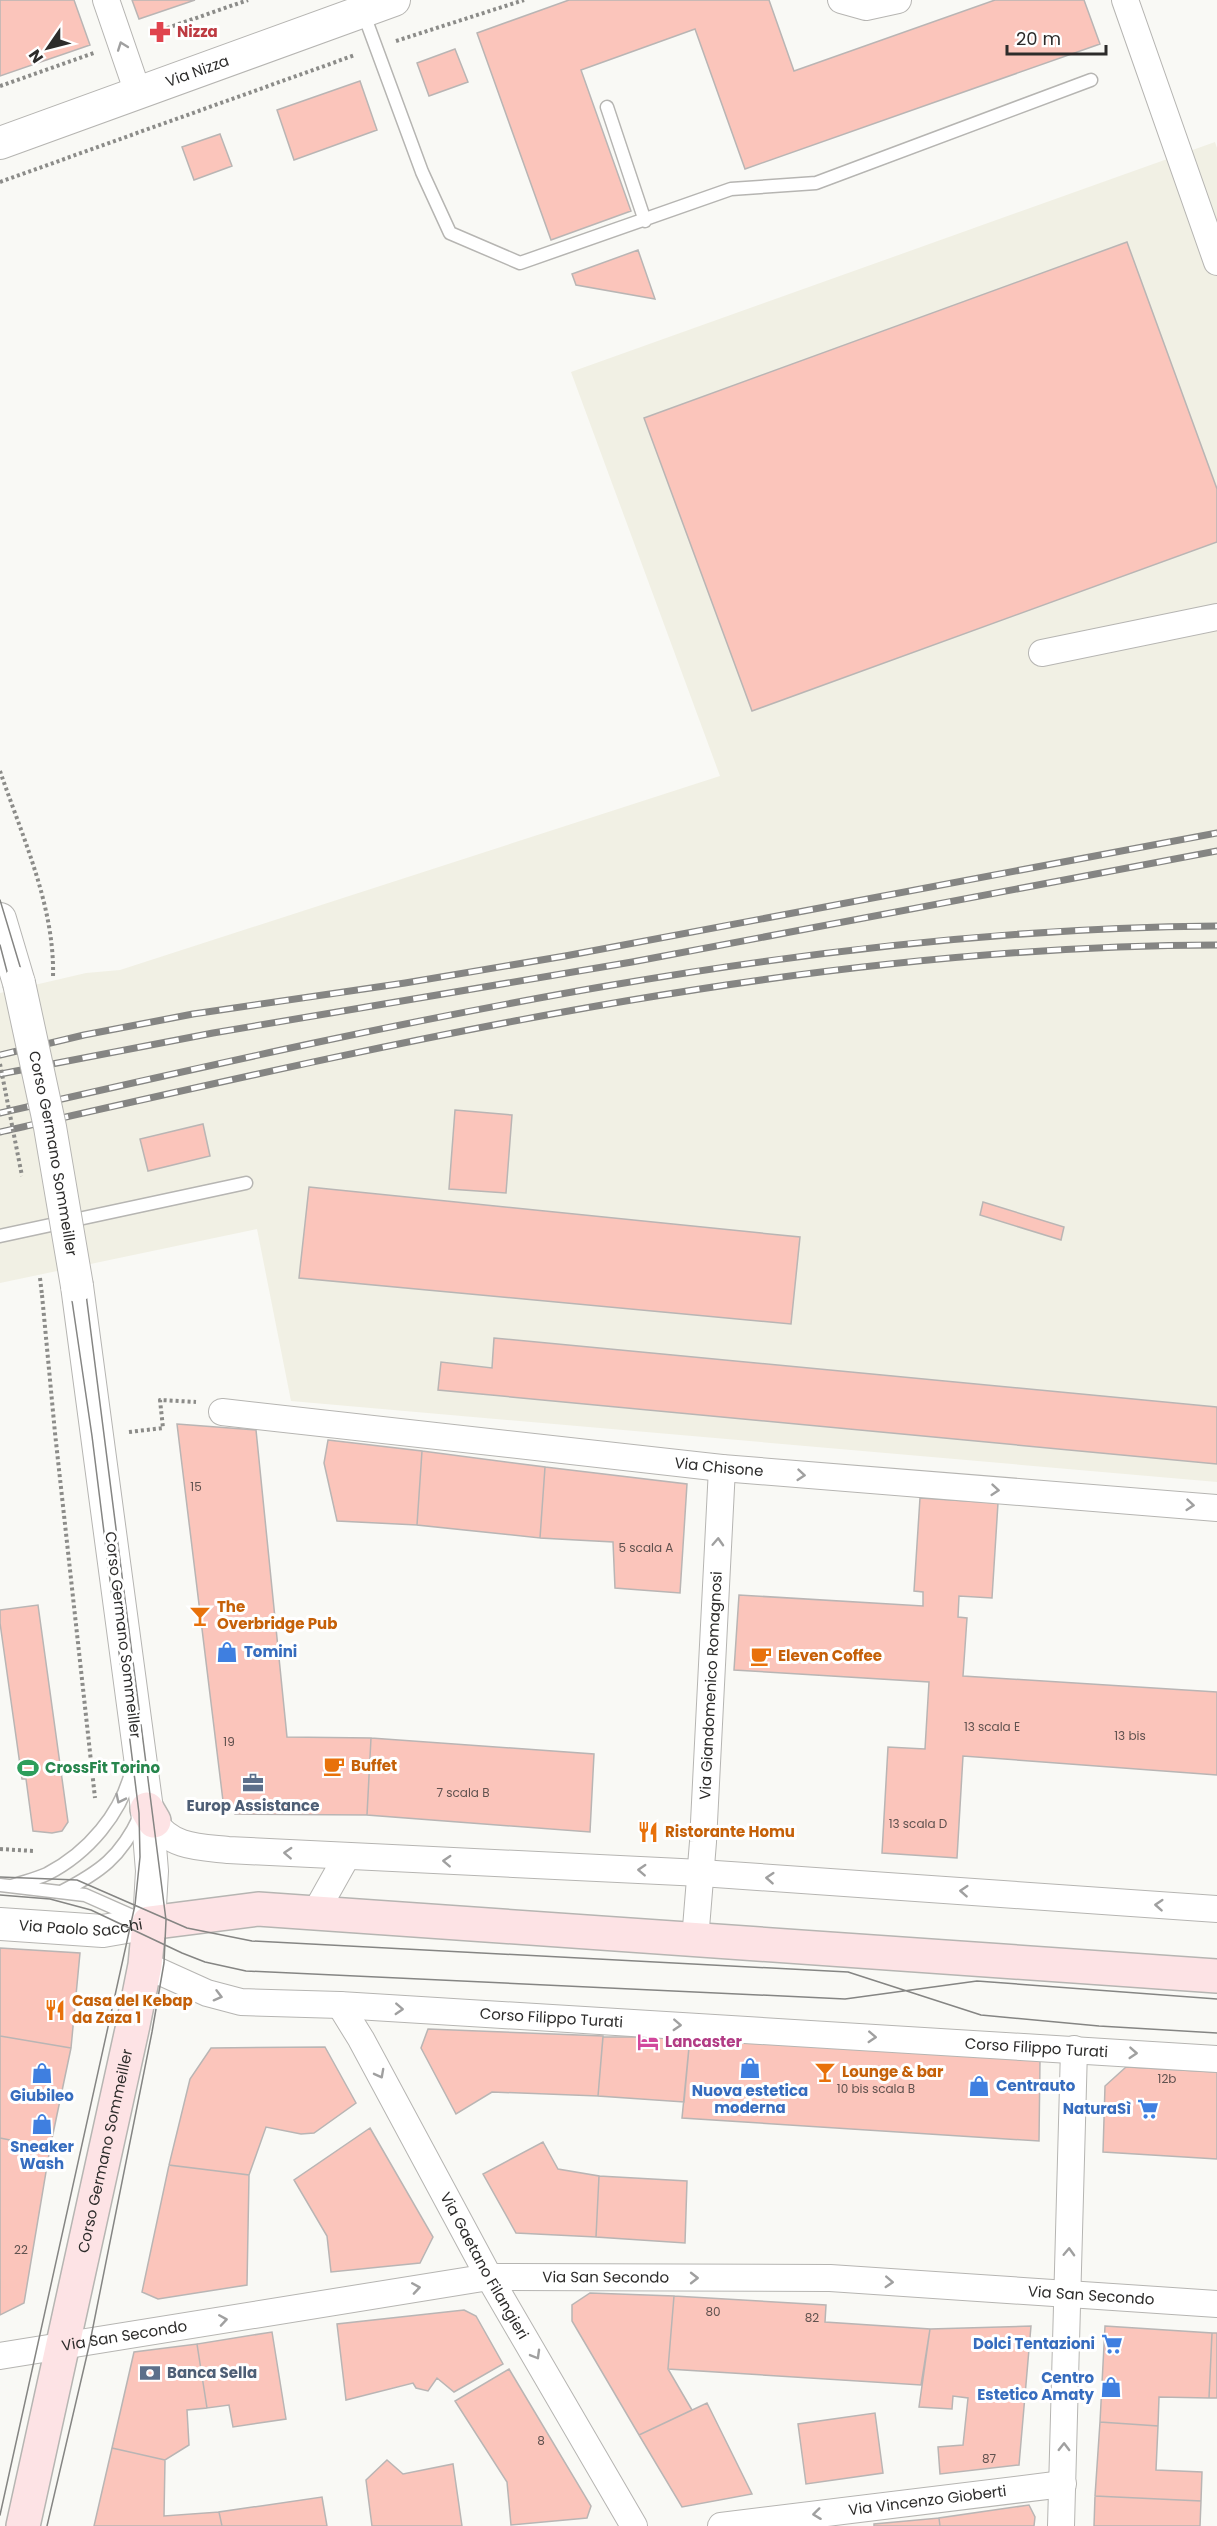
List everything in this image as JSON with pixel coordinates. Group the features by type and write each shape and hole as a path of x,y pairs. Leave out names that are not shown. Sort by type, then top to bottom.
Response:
{"main road":[{"path":"140,1925 258,1909 1217,1976"},
{"name":"Corso Germano Sommeiller","path":"22,2526 145,1965 140,1925"}],"street":[{"path":"106,0 138,93"},
{"name":"Via Nizza","path":"0,142 394,0"},
{"path":"841,0 866,7 898,0"},
{"path":"1125,0 1217,262"},
{"path":"1042,653 1217,617"},
{"name":"Corso Germano Sommeiller","path":"0,919 19,983 48,1116 78,1286 137,1744 149,1811 152,1871 140,1925"},
{"name":"Via Chisone","path":"212,1407 722,1468 1217,1508"},
{"name":"Via Giandomenico Romagnosi","path":"695,1940 701,1873 722,1468"},
{"path":"149,1811 169,1837 189,1846 701,1873 1217,1909"},
{"path":"315,1913 347,1856"},
{"name":"Via Paolo Sacchi","path":"0,1924 94,1931 140,1925"},
{"name":"Corso Filippo Turati","path":"145,1965 207,1993 241,2002 340,2005 1217,2059"},
{"name":"Via Gaetano Filangieri","path":"340,2005 367,2049 489,2277 634,2526"},
{"path":"1061,2526 1074,2049"},
{"name":"Via San Secondo","path":"0,2356 489,2277 830,2278 1068,2292 1217,2304"},
{"name":"Via Vincenzo Gioberti","path":"721,2526 1063,2484"}],"lane":[{"path":"362,11 422,172 450,232 520,262 645,221 731,189 816,183 1091,80"},
{"path":"607,107 645,221"},
{"path":"0,1236 246,1183"},
{"path":"6,1886 46,1874 95,1839 113,1812 129,1781 137,1744"},
{"path":"61,1892 89,1878 109,1863 149,1811"},
{"name":"Via Paolo Sacchi","path":"6,1886 85,1895 140,1925"}],"path":[{"path":"0,182 376,48 524,0"},
{"path":"0,771 41,893 54,950 52,984"},
{"path":"0,1064 24,1185"},
{"path":"39,1273 96,1804"},
{"path":"163,1428 160,1400 212,1407"},
{"path":"0,1849 34,1851"}],"shaded area":[{"path":"1215,142 1217,148 1217,1482 291,1401 257,1229 0,1283 0,993 86,973 120,970 720,776 571,372"}],"building":[{"path":"0,0 74,0 90,45 0,76"},
{"path":"132,0 195,0 139,19"},
{"path":"569,0 769,0 794,71 995,0 1084,0 1100,44 745,169 695,29 581,70 631,211 551,240 477,33"},
{"path":"455,49 468,82 429,96 417,63"},
{"path":"360,81 377,130 294,160 277,110"},
{"path":"220,134 232,166 194,180 182,147"},
{"path":"1127,242 1217,489 1217,542 752,711 644,418"},
{"path":"638,250 655,299 576,285 572,274"},
{"path":"455,1110 512,1115 506,1193 449,1189"},
{"path":"203,1124 210,1156 148,1171 140,1139"},
{"path":"309,1187 800,1237 791,1324 299,1278"},
{"path":"983,1202 1064,1227 1061,1240 980,1215"},
{"path":"494,1338 1217,1407 1217,1464 438,1390 441,1362 492,1368"},
{"path":"177,1424 256,1430 287,1737 371,1738 367,1815 235,1814 223,1801"},
{"path":"328,1440 422,1451 417,1525 337,1521 324,1463"},
{"path":"422,1451 545,1467 540,1538 417,1525"},
{"path":"545,1467 687,1484 680,1593 615,1588 613,1542 540,1538"},
{"path":"920,1498 998,1503 992,1598 959,1596 958,1617 967,1618 963,1676 1217,1692 1217,1775 963,1756 957,1858 882,1853 888,1747 925,1749 929,1682 734,1670 739,1595 923,1606 923,1592 914,1591"},
{"path":"38,1605 68,1822 62,1831 52,1833 33,1831 26,1779 22,1779 0,1623 0,1610"},
{"path":"371,1738 594,1754 590,1832 367,1815"},
{"path":"0,1948 80,1953 71,2048 0,2036"},
{"path":"428,2029 603,2036 598,2096 492,2092 456,2114 421,2048"},
{"path":"0,2036 71,2048 50,2148 0,2138"},
{"path":"603,2037 690,2037 684,2102 598,2096"},
{"path":"690,2037 1040,2060 1039,2141 682,2118"},
{"path":"325,2047 356,2103 314,2133 301,2134 266,2127 249,2175 169,2165 190,2079 211,2048"},
{"path":"1126,2067 1217,2072 1217,2159 1103,2152 1105,2086"},
{"path":"370,2128 433,2237 420,2263 331,2272 327,2236 294,2180"},
{"path":"0,2138 50,2148 24,2303 0,2315"},
{"path":"543,2142 558,2169 599,2176 596,2237 516,2233 483,2174"},
{"path":"169,2165 249,2175 247,2285 158,2299 142,2292"},
{"path":"599,2176 687,2181 685,2243 596,2237"},
{"path":"590,2293 674,2296 668,2369 692,2410 639,2435 572,2321 572,2305"},
{"path":"674,2296 826,2305 825,2322 930,2329 921,2385 668,2369"},
{"path":"464,2310 476,2316 503,2364 454,2392 437,2378 428,2391 416,2388 413,2383 346,2400 337,2324"},
{"path":"1031,2326 1019,2465 940,2474 938,2447 963,2445 968,2398 953,2396 952,2409 919,2407 930,2329"},
{"path":"1105,2326 1212,2333 1209,2398 1159,2397 1158,2426 1100,2422"},
{"path":"272,2332 286,2419 233,2427 229,2405 207,2408 197,2344"},
{"path":"1212,2333 1217,2333 1217,2398 1209,2398"},
{"path":"197,2344 207,2408 187,2410 189,2445 165,2460 112,2448 134,2352"},
{"path":"509,2369 591,2506 587,2518 511,2525 507,2482 455,2401"},
{"path":"707,2403 752,2494 682,2507 639,2435"},
{"path":"875,2413 883,2473 806,2484 798,2424"},
{"path":"1100,2422 1158,2426 1156,2470 1202,2472 1201,2501 1095,2496"},
{"path":"112,2448 165,2460 164,2516 219,2512 222,2526 94,2526"},
{"path":"387,2460 403,2474 453,2464 462,2526 372,2526 366,2480"},
{"path":"1095,2496 1201,2501 1200,2526 1094,2526"},
{"path":"322,2497 327,2526 222,2526 219,2512"},
{"path":"1029,2505 1035,2517 1034,2526 940,2526 939,2518"},
{"path":"939,2518 940,2526 874,2526 874,2524"}],"tram line":[{"path":"0,900 43,1054 58,1126 85,1286 166,1920 164,1963 152,2032 90,2342 47,2526"},
{"path":"0,945 30,1059 70,1287 92,1436 139,1813 140,1857 135,1905 0,2515"},
{"path":"0,1877 77,1880 187,1928 252,1941 848,1972 981,2015 1099,2026 1217,2033"},
{"path":"0,1895 50,1899 91,1910 182,1953 205,1962 246,1971 845,1999 977,1981 1217,1999"}],"railway":[{"path":"0,1055 84,1035 193,1014 405,983 565,956 1217,833"},
{"path":"0,1074 213,1033 632,962 1217,851"},
{"path":"0,1113 452,1015 604,986 756,962 909,944 1063,931 1217,926"},
{"path":"0,1132 452,1033 604,1005 756,981 909,962 1063,950 1217,945"}],"place":[{"name":"Nizza","path":"160,32"},
{"name":"The Overbridge Pub","path":"200,1616"},
{"name":"Tomini","path":"227,1652"},
{"name":"Eleven Coffee","path":"761,1656"},
{"name":"Buffet","path":"334,1766"},
{"name":"CrossFit Torino","path":"28,1768"},
{"name":"Europ Assistance","path":"253,1783"},
{"name":"Ristorante Homu","path":"648,1832"},
{"name":"Casa del Kebap da Zaza 1","path":"55,2010"},
{"name":"Lancaster","path":"648,2042"},
{"name":"Nuova estetica moderna","path":"750,2068"},
{"name":"Lounge & bar","path":"825,2072"},
{"name":"Giubileo","path":"42,2073"},
{"name":"Centrauto","path":"979,2086"},
{"name":"NaturaSì","path":"1148,2109"},
{"name":"Sneaker Wash","path":"42,2124"},
{"name":"Dolci Tentazioni","path":"1112,2344"},
{"name":"Banca Sella","path":"150,2373"},
{"name":"Centro Estetico Amaty","path":"1111,2387"}]}
